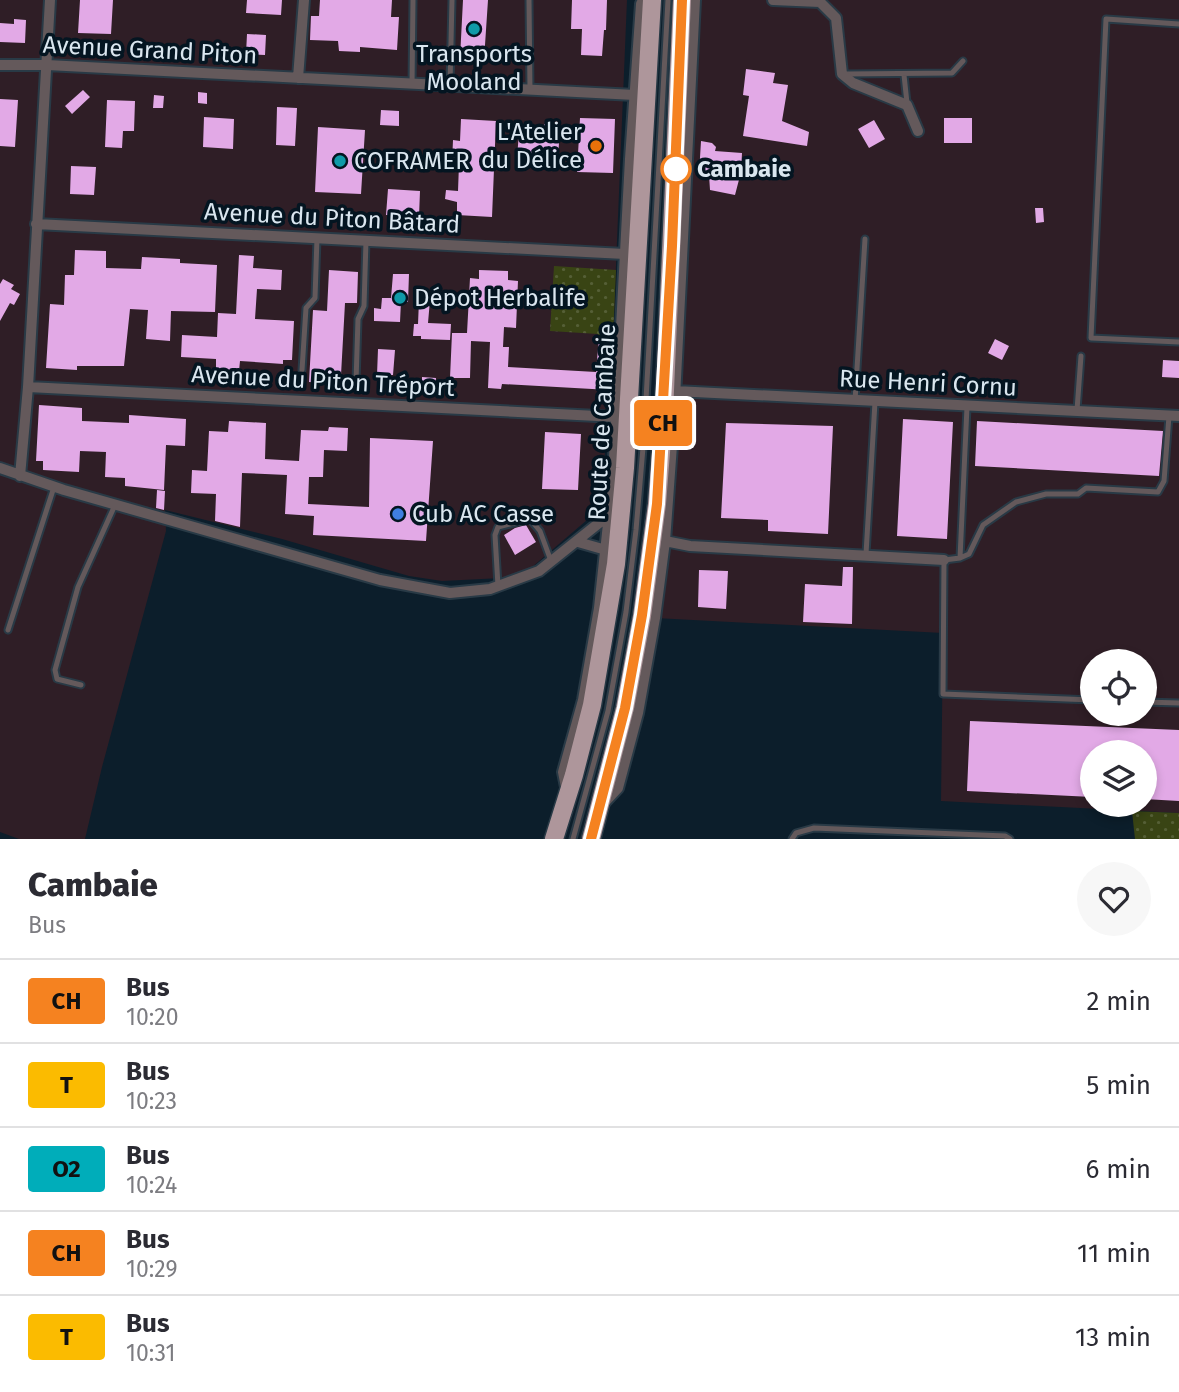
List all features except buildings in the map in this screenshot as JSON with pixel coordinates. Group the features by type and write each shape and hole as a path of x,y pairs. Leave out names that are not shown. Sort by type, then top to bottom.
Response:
{"main road":[{"name":"Route de Cambaie","path":"554,839 592,705 610,606 620,526 652,0"},
{"path":"591,839 625,708 642,615 657,504 672,246 682,0"}],"street":[{"path":"20,476 28,387 50,0"},
{"path":"298,78 304,0"},
{"path":"568,796 563,772 583,700 606,550 643,0"},
{"path":"601,806 618,788 638,713 665,541 676,391 695,0"},
{"path":"773,0 820,2 831,11 836,18 842,74 853,83 907,105 918,131"},
{"name":"Avenue Grand Piton","path":"0,65 47,65 635,95"},
{"name":"Avenue du Piton Bâtard","path":"36,224 625,254"},
{"name":"Avenue du Piton Tréport","path":"28,387 617,417"},
{"name":"Rue Henri Cornu","path":"676,391 1174,416"},
{"name":"Route de Cambaie","path":"0,468 115,505 380,580 450,593 498,586 538,571 609,515"},
{"path":"665,541 690,546 944,560"},
{"path":"578,542 606,550"}],"lane":[{"path":"412,85 413,0"},
{"path":"449,87 452,0"},
{"path":"529,0 530,90"},
{"path":"573,839 608,711 626,612 636,530 644,436 668,0"},
{"path":"1179,24 1106,19 1091,338 1179,342"},
{"path":"842,74 952,73 962,61"},
{"path":"904,75 907,105"},
{"path":"302,370 306,308 315,298 317,239"},
{"path":"855,401 865,239"},
{"path":"356,382 358,320 364,306 366,241"},
{"path":"1077,410 1081,356"},
{"path":"866,554 875,402"},
{"path":"960,558 967,407"},
{"path":"1080,700 943,694 944,560 969,554 983,525 1016,502 1046,494 1078,494 1086,488 1157,492 1164,481 1174,416"},
{"path":"8,630 54,487"},
{"path":"81,685 57,679 55,670 78,587 115,505"},
{"path":"498,586 495,536 498,527 530,519 540,531 551,561"},
{"path":"1157,702 1179,703"},
{"path":"792,839 796,833 814,828 1005,836 1010,839"}],"shaded area":[{"path":"0,0 627,0 613,338 601,508 531,568 502,578 442,581 409,576 282,539 165,510 166,531 85,839 19,839 0,832"},
{"path":"696,0 1179,0 1179,813 1157,812 1157,740 1080,740 1080,808 941,801 943,633 655,618"}],"green space":[{"path":"554,266 616,270 613,338 599,337 598,334 550,331"},
{"path":"1157,812 1179,813 1179,839 1135,839 1133,817 1157,817"}],"bus line":[{"name":"CH","path":"591,839 625,708 642,615 657,504 664,413 682,0"}],"place":[{"name":"Transports Mooland","path":"474,29"},
{"name":"L'Atelier du Délice","path":"596,146"},
{"name":"COFRAMER","path":"340,161"},
{"name":"Cambaie","path":"676,169"},
{"name":"Dépot Herbalife","path":"400,298"},
{"name":"Cub AC Casse","path":"398,514"}]}
